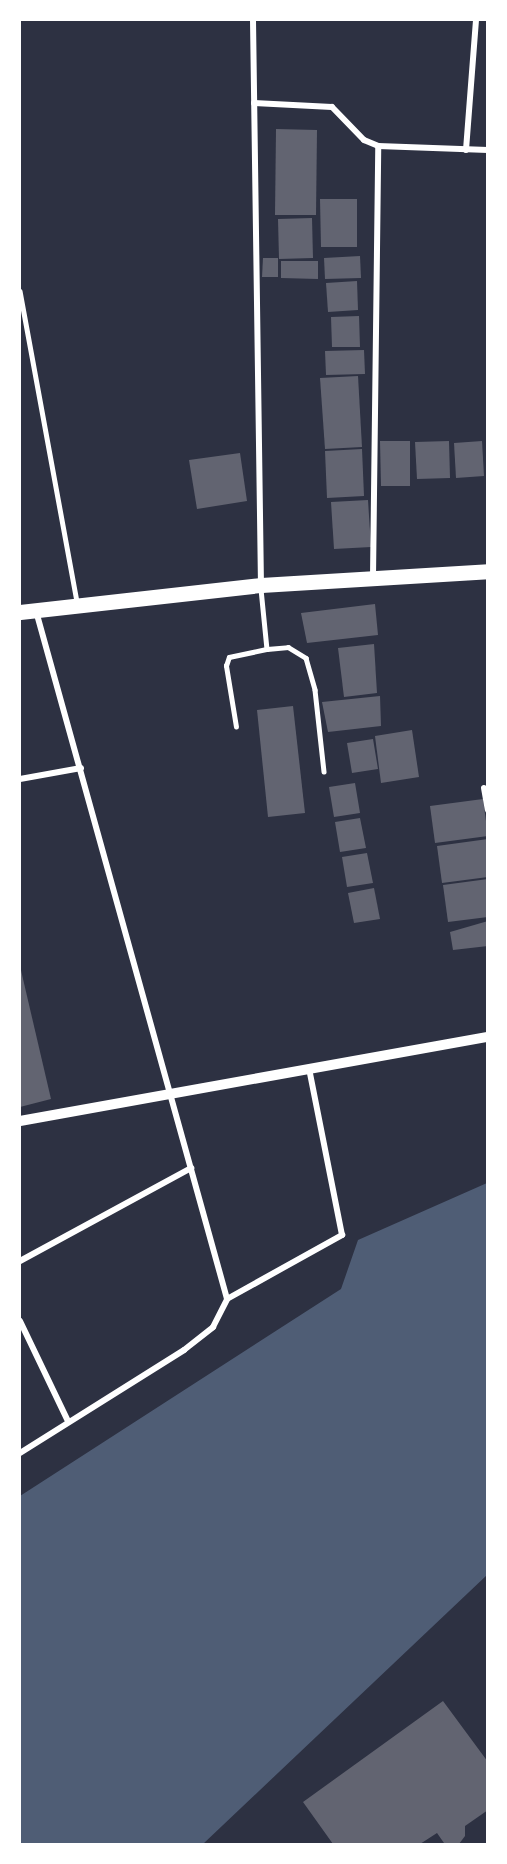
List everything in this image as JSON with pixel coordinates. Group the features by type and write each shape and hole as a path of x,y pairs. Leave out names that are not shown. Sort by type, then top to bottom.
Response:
{"main road":[{"path":"20,612 261,585 488,571"}],"street":[{"path":"253,20 261,585"},
{"path":"466,150 476,20"},
{"path":"254,103 332,107 364,140 378,146 488,150"},
{"path":"372,578 378,146"},
{"path":"36,611 172,1092 227,1299"},
{"path":"20,779 81,768"},
{"path":"484,788 488,810"},
{"path":"20,1121 488,1037"},
{"path":"20,1453 184,1350 213,1326 227,1299 342,1235 309,1068"},
{"path":"20,1260 191,1168"},
{"path":"20,1321 68,1422"}],"lane":[{"path":"20,291 77,606"},
{"path":"261,585 267,650"},
{"path":"236,727 226,666 229,657 288,647 306,658 315,690 324,772"}],"water":[{"path":"487,1183 487,1575 203,1844 20,1844 20,1496 341,1289 358,1240"}],"building":[{"path":"276,129 317,130 316,215 275,215"},
{"path":"320,199 357,199 357,247 321,247"},
{"path":"312,218 313,258 279,259 278,219"},
{"path":"360,256 361,278 325,279 324,258"},
{"path":"263,258 278,258 278,277 262,277"},
{"path":"281,261 318,261 318,279 281,278"},
{"path":"357,281 358,310 328,312 326,283"},
{"path":"359,316 360,347 332,347 331,317"},
{"path":"364,350 365,374 326,375 325,351"},
{"path":"358,376 362,447 325,449 320,378"},
{"path":"380,441 410,441 410,486 381,486"},
{"path":"449,441 450,478 417,479 415,442"},
{"path":"482,441 484,476 456,478 454,443"},
{"path":"362,449 364,496 327,498 325,451"},
{"path":"240,453 247,501 197,509 189,460"},
{"path":"368,500 371,547 334,549 331,502"},
{"path":"375,604 378,635 307,643 301,613"},
{"path":"374,644 377,693 344,697 338,648"},
{"path":"380,696 381,726 328,732 322,702"},
{"path":"293,706 305,813 268,817 257,710"},
{"path":"412,730 419,777 381,783 375,736"},
{"path":"373,739 378,769 352,773 347,743"},
{"path":"355,783 360,813 334,817 329,787"},
{"path":"483,799 488,836 435,843 430,806"},
{"path":"360,818 366,848 340,852 335,822"},
{"path":"488,839 488,877 442,883 437,846"},
{"path":"367,853 373,883 347,887 342,857"},
{"path":"488,879 488,917 448,922 443,885"},
{"path":"374,888 380,919 354,923 348,893"},
{"path":"488,921 488,946 453,950 450,932"},
{"path":"20,966 51,1099 20,1107"},
{"path":"443,1701 488,1762 488,1810 465,1826 465,1836 459,1844 444,1843 437,1833 420,1844 333,1844 303,1802"}]}
